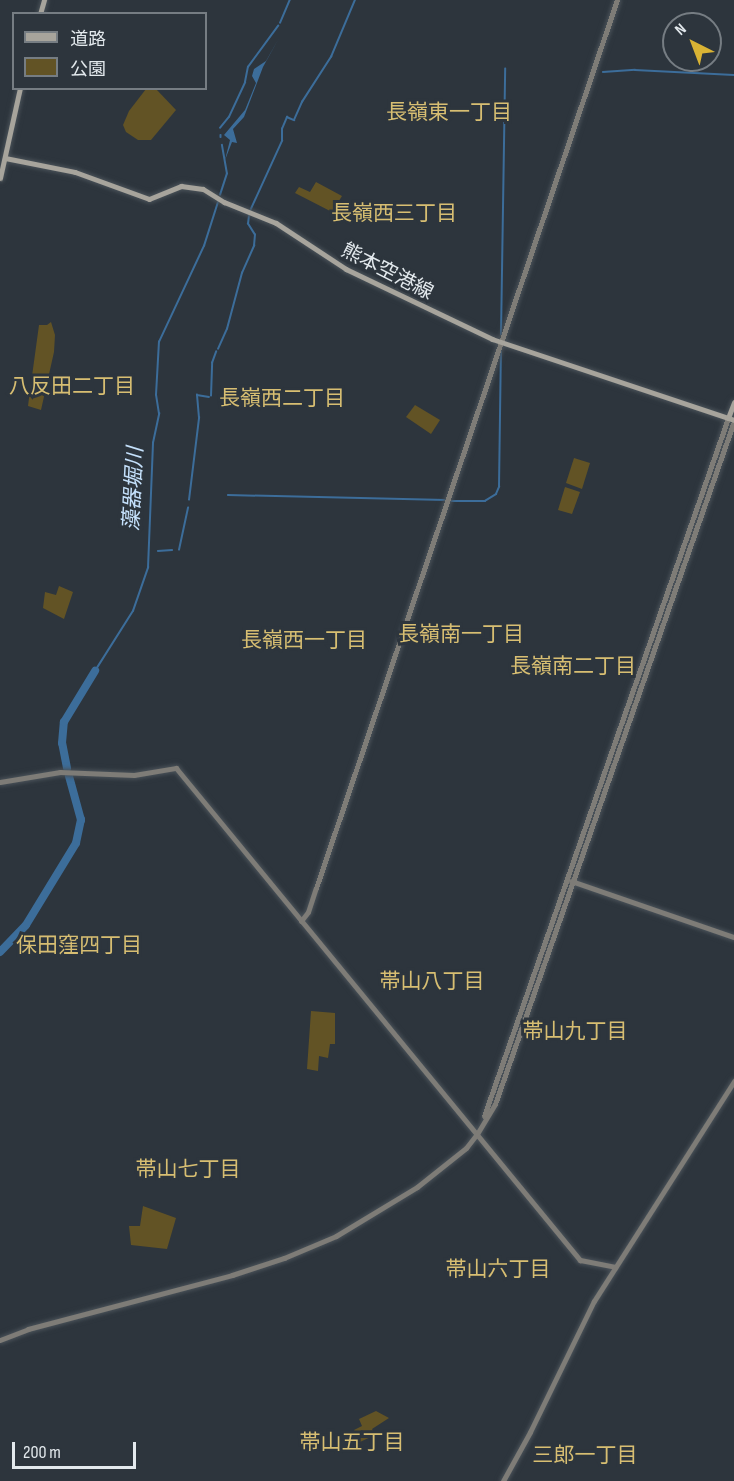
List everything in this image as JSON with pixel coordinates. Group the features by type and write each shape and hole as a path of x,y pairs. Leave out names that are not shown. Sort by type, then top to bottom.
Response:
{"main road":[{"path":"0,178 2,157 19,90"},
{"name":"熊本空港線","path":"2,157 75,172 149,199 181,186 197,187 224,202 276,223 346,269 500,342 732,420"},
{"path":"732,420 734,402"}],"street":[{"path":"301,921 308,912 616,0"},
{"path":"0,1340 28,1329 232,1275 284,1258 336,1236 380,1212 417,1187 466,1148 495,1104 732,420"},
{"path":"477,1134 732,420"},
{"path":"0,782 60,772 134,775 176,768 580,1260 615,1267"},
{"path":"571,881 734,936"},
{"path":"503,1481 530,1432 575,1336 615,1267 734,1080"}],"green space":[{"path":"145,90 157,90 176,110 151,140 138,140 126,132 123,125 129,111"},
{"path":"316,182 342,196 332,212 295,193 299,187 310,192"},
{"path":"51,322 55,335 54,352 41,410 28,406 39,325 47,325"},
{"path":"415,405 440,420 431,434 406,417"},
{"path":"574,458 590,463 582,489 566,483"},
{"path":"565,487 580,492 572,514 558,510"},
{"path":"59,586 73,592 64,619 43,608 45,592 56,595"},
{"path":"311,1011 335,1013 335,1044 330,1044 328,1058 319,1056 318,1071 307,1069"},
{"path":"143,1206 176,1218 167,1249 131,1245 129,1226 140,1226"},
{"path":"376,1411 389,1418 372,1429 375,1435 360,1442 354,1430 362,1426 359,1419"}],"water":[{"path":"279,38 263,67 244,117 233,129 237,143 232,142 225,160 230,140 224,135 245,110 256,83 252,76 254,69 266,61"}],"waterway":[{"name":"藻器堀川","path":"280,23 290,0"},
{"path":"250,211 282,141 282,129 287,117 294,120 302,102 331,57 355,0"},
{"name":"藻器堀川","path":"220,128 229,117 245,82 248,67 278,26"},
{"path":"501,335 505,69"},
{"path":"603,72 635,70 734,75"},
{"name":"藻器堀川","path":"220,195 227,174 222,145"},
{"name":"藻器堀川","path":"95,671 133,611 148,568 153,443 159,414 156,395 159,342 204,246 218,202"},
{"path":"218,349 227,329 242,273 254,246 255,235 248,224 249,216"},
{"path":"211,396 212,363 216,352"},
{"path":"450,501 485,501 496,494 499,487 501,352"},
{"path":"189,500 199,418 197,395 209,397"},
{"path":"228,495 446,500"},
{"path":"179,550 188,508"},
{"path":"158,551 172,550"},
{"name":"藻器堀川","path":"67,768 62,743 64,722 95,671"},
{"name":"藻器堀川","path":"0,952 26,925 76,843 81,820 69,776"}],"district":[{"name":"長嶺東一丁目","path":"449,113"},
{"name":"長嶺西三丁目","path":"394,214"},
{"name":"八反田二丁目","path":"72,387"},
{"name":"長嶺西二丁目","path":"282,399"},
{"name":"長嶺南一丁目","path":"461,635"},
{"name":"長嶺西一丁目","path":"304,641"},
{"name":"長嶺南二丁目","path":"573,667"},
{"name":"保田窪四丁目","path":"79,946"},
{"name":"帯山八丁目","path":"432,982"},
{"name":"帯山九丁目","path":"575,1032"},
{"name":"帯山七丁目","path":"188,1170"},
{"name":"帯山六丁目","path":"498,1270"},
{"name":"帯山五丁目","path":"352,1443"},
{"name":"三郎一丁目","path":"585,1456"}]}
